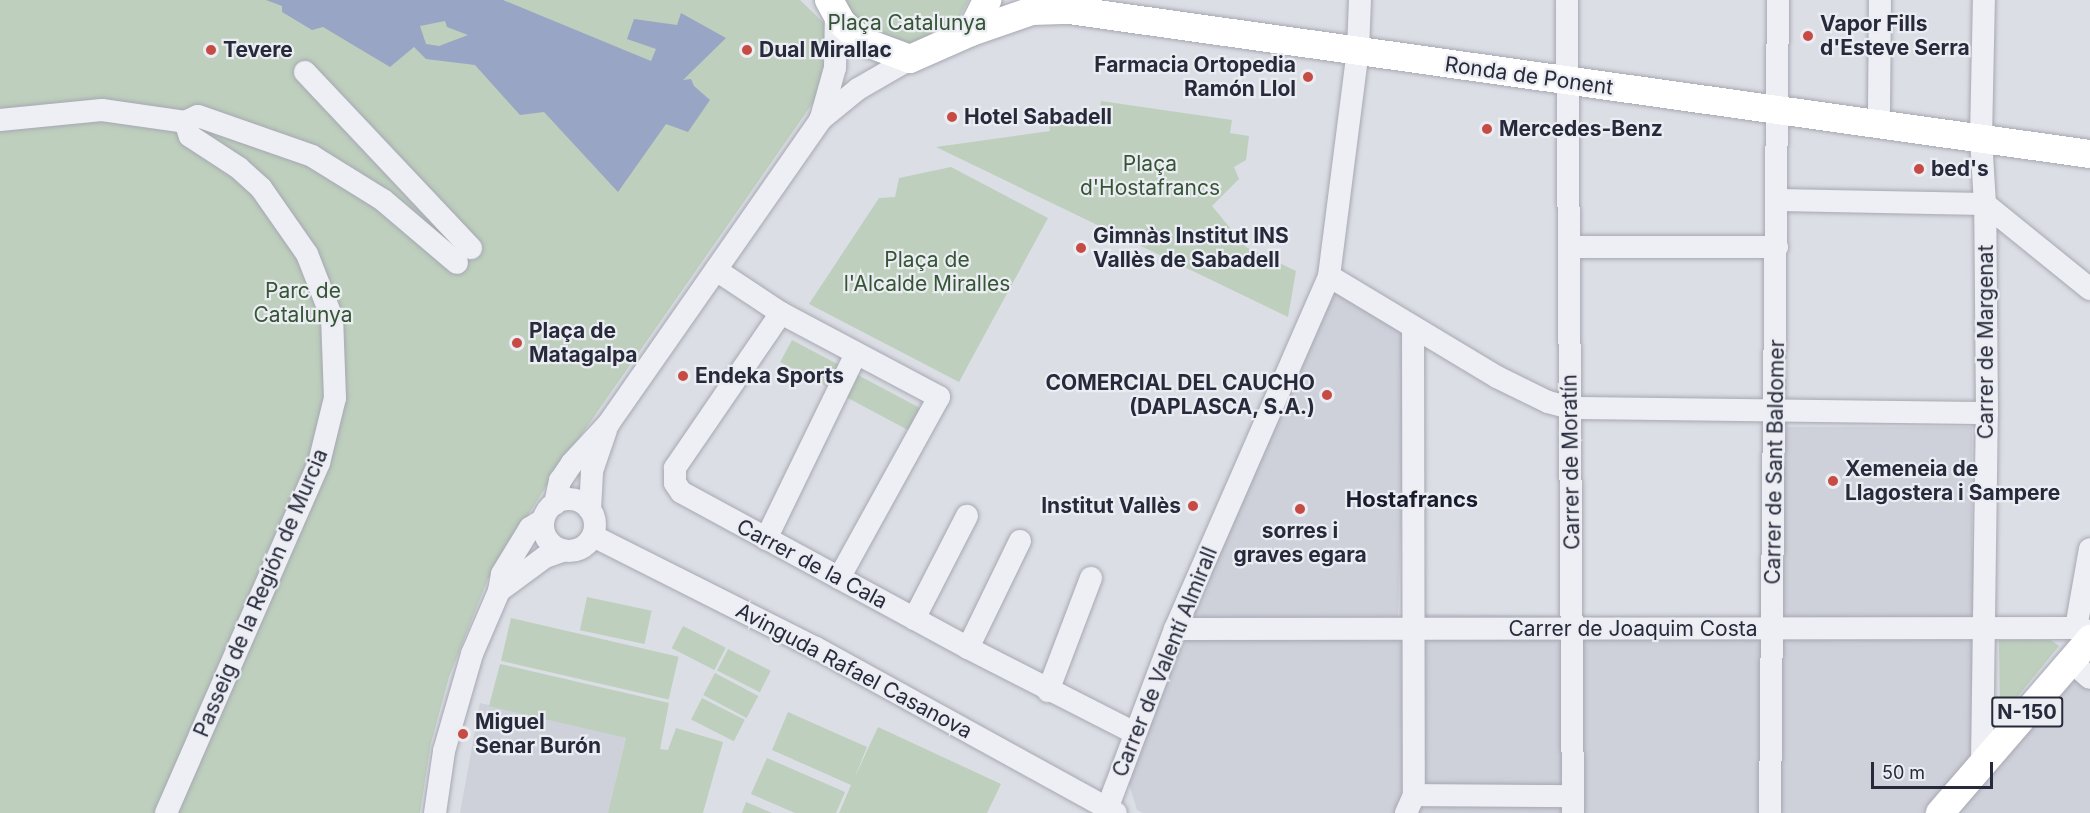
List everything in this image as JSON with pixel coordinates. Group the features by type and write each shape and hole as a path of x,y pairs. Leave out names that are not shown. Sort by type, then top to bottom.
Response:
{"main road":[{"path":"971,32 987,0"},
{"name":"Ronda de Ponent","path":"1103,0 1141,3 1358,44"},
{"path":"830,5 862,41 910,59"},
{"name":"Ronda de Ponent","path":"910,59 971,32 1032,11 1053,9 1358,44 1981,131 2090,140"},
{"name":"Ronda de Ponent","path":"1778,103 1879,110 2090,154"},
{"name":"N-150","path":"1940,813 1982,762 2081,670 2085,633"}],"street":[{"name":"Carrer de Valentí Almirall","path":"1112,811 1133,732 1175,629 1329,276 1358,44 1360,0"},
{"name":"Carrer de Moratín","path":"1567,0 1573,805"},
{"name":"Carrer de Sant Baldomer","path":"1770,813 1777,413 1778,0"},
{"path":"1879,110 1880,0"},
{"name":"Carrer de Margenat","path":"1982,762 1987,413 1985,204 1981,131 1983,0"},
{"path":"820,120 835,68 830,5"},
{"path":"562,551 549,542 549,512 560,481 580,451 609,423 820,120 858,89 910,59"},
{"path":"0,120 102,110 191,124 312,156 383,200 464,255 305,72"},
{"name":"Passeig de la Región de Murcia","path":"166,813 319,463 335,398 332,318 308,254 261,188 191,124"},
{"path":"1777,200 1985,204 2090,289"},
{"path":"1569,247 1777,247"},
{"path":"716,270 781,314 939,397 839,578"},
{"path":"1329,276 1497,377 1548,402 1571,408 1777,413 1987,413"},
{"name":"Carrer de la Cala","path":"781,314 675,468 675,483 687,498 1048,691 1133,732"},
{"path":"1413,327 1410,805 1573,805"},
{"path":"766,539 856,354"},
{"path":"499,591 545,557 562,551 577,550 593,536 595,527 590,510 592,471 609,423"},
{"path":"435,813 456,701 499,591 502,574 524,536 549,512 570,499 590,510"},
{"path":"914,619 967,516"},
{"name":"Avinguda Rafael Casanova","path":"593,536 816,648 1112,811"},
{"path":"968,648 1020,542"},
{"path":"2085,633 2090,549"},
{"path":"1048,691 1090,578"},
{"name":"Carrer de Joaquim Costa","path":"1175,629 1983,629 2085,633"}],"shaded area":[{"path":"1329,276 1407,333 1398,617 1422,614 1759,618 1762,427 1972,427 1972,544 1979,624 1972,732 2008,755 2090,656 2090,813 1143,813 1137,810 1123,764"},
{"path":"480,703 626,738 608,813 460,813"}],"green space":[{"name":"Parc de Catalunya","path":"0,0 800,0 826,25 833,47 817,97 554,474 488,579 449,677 431,743 420,813 0,813"},
{"name":"Plaça Catalunya","path":"844,0 969,0 953,28 906,47 860,27"},
{"name":"Plaça d'Hostafrancs","path":"1101,101 1232,120 1230,133 1249,136 1246,160 1234,167 1239,179 1212,206 1246,247 1296,271 1288,317 936,147 1050,131 1049,125 1062,121 1073,124 1099,115"},
{"name":"Plaça de l'Alcalde Miralles","path":"951,167 1048,218 959,382 809,304 879,198 895,197 899,178"},
{"path":"792,340 926,411 914,433 780,362"},
{"path":"587,597 652,611 644,644 580,630"},
{"path":"511,618 679,657 669,700 501,661"},
{"path":"683,626 726,648 714,670 672,648"},
{"path":"1999,640 2051,640 2059,646 2000,718"},
{"path":"728,649 771,671 760,692 717,670"},
{"path":"500,664 669,703 660,749 668,750 676,728 723,742 703,813 608,813 626,738 489,706"},
{"path":"715,673 758,696 747,718 703,695"},
{"path":"702,698 745,720 734,741 691,719"},
{"path":"788,712 867,747 854,779 878,727 1001,784 987,813 839,813 851,785 772,750"},
{"path":"767,758 845,792 836,813 795,813 751,794"},
{"path":"746,802 772,813 742,813"}],"water":[{"path":"266,0 503,0 651,61 656,49 627,39 634,19 677,25 681,13 726,38 683,80 691,79 694,86 710,100 688,132 666,124 618,192 544,112 520,115 475,65 426,59 414,47 390,67 323,27 312,30 282,12 282,6","holes":["445,21 447,27 468,35 439,46 426,44 420,26"]}],"place":[{"name":"Vapor Fills d'Esteve Serra","path":"1808,36"},
{"name":"Tevere","path":"211,50"},
{"name":"Dual Mirallac","path":"747,50"},
{"name":"Farmacia Ortopedia Ramón Llol","path":"1308,77"},
{"name":"Hotel Sabadell","path":"952,117"},
{"name":"Mercedes-Benz","path":"1487,129"},
{"name":"bed's","path":"1919,169"},
{"name":"Gimnàs Institut INS Vallès de Sabadell","path":"1081,248"},
{"name":"Plaça de Matagalpa","path":"517,343"},
{"name":"Endeka Sports","path":"683,376"},
{"name":"COMERCIAL DEL CAUCHO (DAPLASCA, S.A.)","path":"1327,395"},
{"name":"Xemeneia de Llagostera i Sampere","path":"1833,481"},
{"name":"Institut Vallès","path":"1193,506"},
{"name":"sorres i graves egara","path":"1300,509"},
{"name":"Miguel Senar Burón","path":"463,734"}],"district":[{"name":"Hostafrancs","path":"1412,500"}]}
